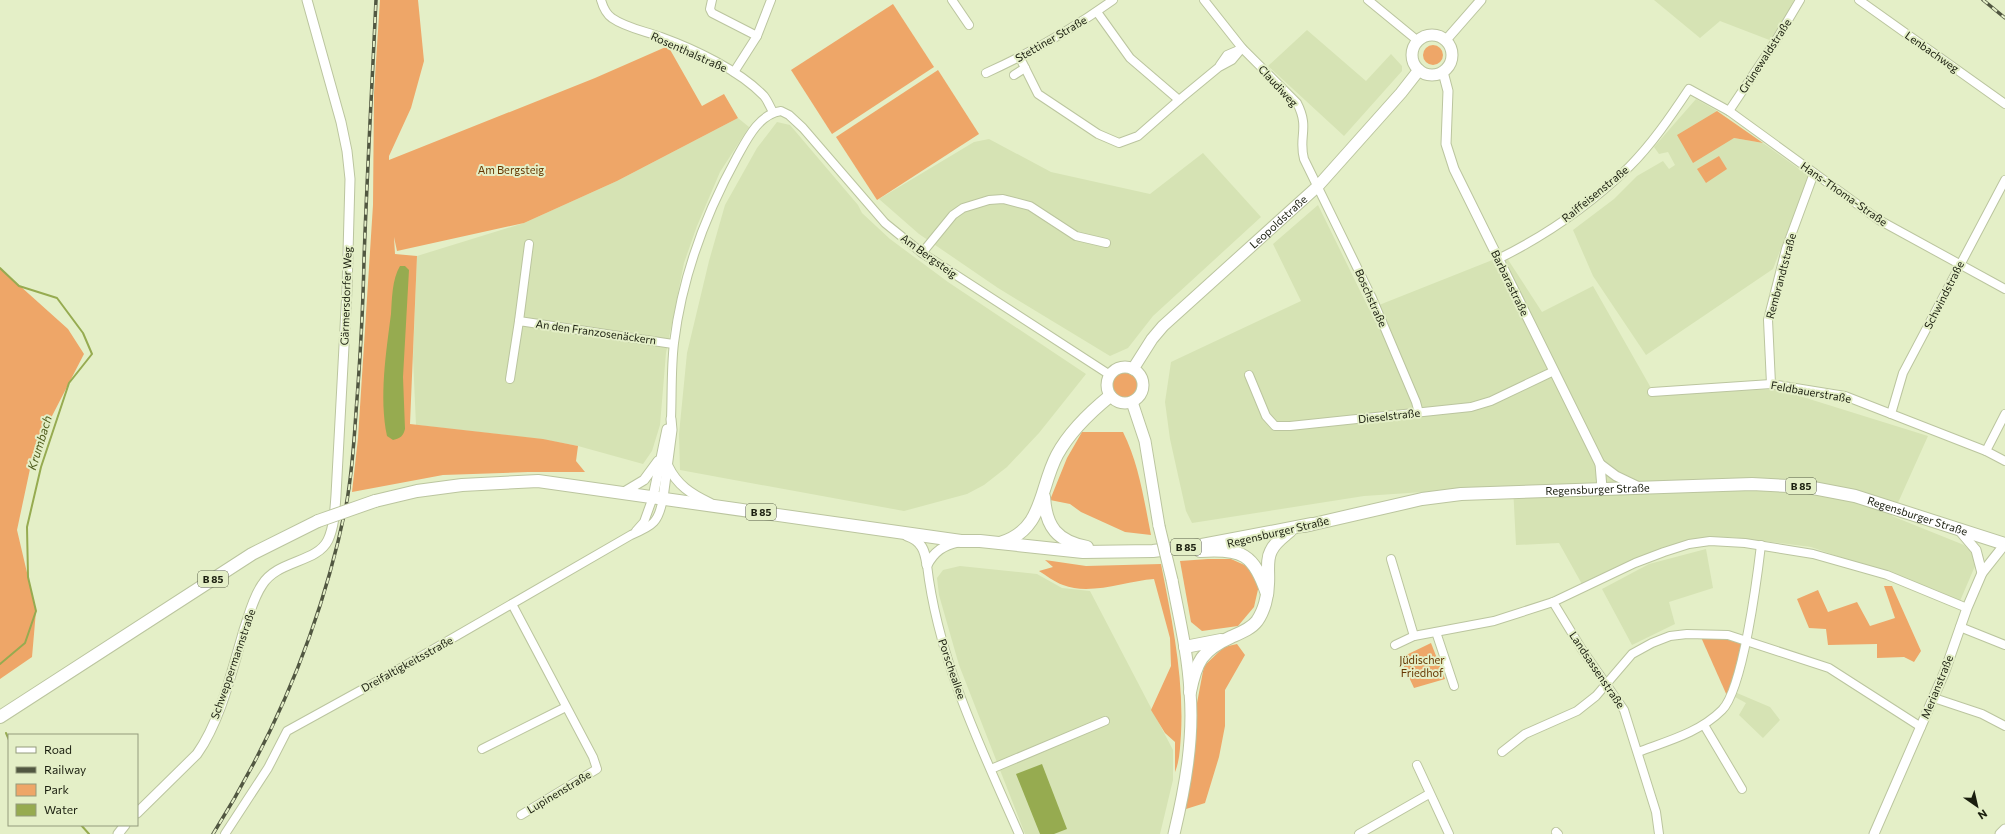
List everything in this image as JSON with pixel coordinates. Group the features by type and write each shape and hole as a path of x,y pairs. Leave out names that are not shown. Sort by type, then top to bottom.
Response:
{"main road":[{"path":"1429,35 1441,37 1446,40 1450,45 1452,57 1451,62 1443,72 1431,75 1419,70 1413,59 1412,52 1418,41 1429,35"},
{"name":"Leopoldstraße","path":"1133,369 1152,339 1163,326 1318,186 1401,93 1419,70"},
{"path":"1123,367 1133,369 1139,374 1143,385 1139,396 1132,402 1117,402 1110,396 1107,388 1107,382 1110,375 1117,368 1123,367"},
{"path":"998,544 1012,538 1030,523 1040,506 1050,471 1068,439 1087,416 1110,396"},
{"path":"1132,402 1144,441 1159,526 1172,580 1185,647 1190,692 1188,750 1184,786 1174,834"},
{"name":"B 85","path":"0,717 252,554 318,521 375,501 417,491 503,482 538,481 624,492 895,532 1050,550 1116,552 1153,550 1202,545 1312,524"},
{"name":"Regensburger Straße","path":"1189,551 1290,532 1312,524 1422,499 1461,494 1752,484 1808,487 1855,496 2005,544"},
{"path":"1044,489 1047,517 1052,529 1064,540 1081,546 1116,552"},
{"path":"1190,692 1200,660 1206,653 1230,638 1240,634 1256,622 1267,594 1268,562 1270,552 1276,544 1290,532"},
{"name":"B 85","path":"963,541 980,546 1049,555 1106,558 1189,551"},
{"path":"1189,551 1224,550 1245,556 1258,569 1267,594"},
{"path":"1185,647 1230,638"}],"street":[{"name":"Gärmersdorfer Weg","path":"280,568 315,553 322,548 328,540 332,526 336,495 345,323 350,206 347,151 341,122 307,0"},
{"name":"Rosenthalstraße","path":"601,0 604,9 611,18 624,25 662,37 706,57 734,72 764,96 773,112"},
{"path":"712,0 710,9 712,13 757,36"},
{"path":"734,72 757,36 771,0"},
{"path":"952,0 969,25"},
{"name":"Stettiner Straße","path":"986,73 1020,58 1097,12 1113,0"},
{"name":"Claudiweg","path":"1204,0 1242,48 1297,103 1303,114 1304,123 1302,152 1318,186"},
{"path":"1368,0 1418,41"},
{"path":"1446,40 1481,0"},
{"name":"Grünewaldstraße","path":"1729,111 1775,42 1800,0"},
{"name":"Lenbachweg","path":"1859,0 2005,104"},
{"path":"1097,12 1130,58 1179,100"},
{"path":"1020,58 1038,94 1098,134 1119,143 1138,136 1219,67 1227,55 1242,48"},
{"path":"1014,75 1025,68"},
{"name":"Barbarastraße","path":"1443,72 1448,91 1446,144 1449,157 1600,464 1602,488"},
{"name":"Hans-Thoma-Straße","path":"1688,89 1729,111 1879,220 2005,289"},
{"name":"Raiffeisenstraße","path":"1498,258 1544,232 1570,215 1604,189 1630,166 1665,124 1688,89"},
{"name":"Am Bergsteig","path":"773,112 781,111 785,113 803,128 885,223 922,253 1110,375"},
{"path":"658,497 668,466 672,430 673,344 690,263 704,224 719,190 741,150 762,120 773,112"},
{"name":"Rembrandtstraße","path":"1770,384 1768,320 1786,249 1814,173"},
{"name":"Schwindstraße","path":"1890,414 1903,374 2005,180"},
{"name":"Boschstraße","path":"1318,186 1320,194 1330,210 1372,298 1416,402 1419,413"},
{"path":"922,253 953,215 962,208 989,200 1003,199 1030,206 1076,236 1106,243"},
{"path":"510,378 529,244"},
{"name":"An den Franzosenäckern","path":"519,321 673,344"},
{"name":"Dieselstraße","path":"1249,375 1266,416 1275,426 1290,426 1471,407 1491,401 1554,371"},
{"name":"Feldbauerstraße","path":"1652,392 1770,384 1845,396 1986,451 2005,461"},
{"path":"1986,451 2005,414"},
{"path":"658,497 661,457 671,419"},
{"path":"624,492 644,480 661,457"},
{"path":"1600,464 1616,476 1639,487"},
{"path":"668,466 673,476 686,490 713,505"},
{"name":"Dreifaltigkeitsstraße","path":"225,834 268,768 287,731 655,522 660,515 658,497"},
{"path":"1959,530 1976,550 1982,573"},
{"path":"895,532 915,539 920,543 923,548 927,565"},
{"path":"927,565 931,558 942,548 963,541"},
{"path":"1395,645 1414,636 1494,621 1553,602 1635,564 1683,546 1722,541 1761,545 1813,554 1887,575 1967,608"},
{"name":"Merianstraße","path":"1874,834 1934,698 1967,608 1982,573 2005,544"},
{"path":"1638,752 1694,731 1723,710 1728,701 1741,662 1754,596 1761,545"},
{"path":"1390,558 1414,636"},
{"name":"Porscheallee","path":"927,565 933,607 946,651 967,711 1019,834"},
{"name":"Schweppermannstraße","path":"138,812 197,754 204,744 226,691 251,610 261,585 270,575 280,568"},
{"name":"Landsassenstraße","path":"1553,602 1581,648 1624,710 1656,812 1659,834"},
{"name":"Lupinenstraße","path":"512,604 597,769 521,815"},
{"path":"1960,627 2005,645"},
{"path":"1436,632 1454,686"},
{"path":"1502,752 1525,734 1577,711 1596,696 1632,654 1652,643 1670,636 1687,634 1728,634 1829,668 1921,727"},
{"path":"1934,698 1982,714 2005,726"},
{"path":"482,749 566,707"},
{"path":"991,770 1105,721"},
{"path":"1704,725 1742,789"},
{"path":"1417,765 1429,794 1449,834"},
{"path":"1359,834 1429,794"},
{"path":"118,834 124,826"},
{"path":"2000,834 2005,829"}],"shaded area":[{"path":"1654,0 1794,0 1772,41 1720,21 1700,38"},
{"path":"1307,30 1366,81 1391,54 1402,66 1402,71 1344,136 1268,66"},
{"path":"1696,99 1717,111 1734,138 1763,143 1809,176 1773,269 1646,355 1593,276 1573,230 1614,199 1637,176 1663,161 1669,169 1675,165 1668,152 1659,154 1654,147"},
{"path":"738,118 749,127 720,172 697,226 684,263 666,353 660,425 652,451 643,464 578,446 540,439 416,425 413,358 417,256 524,223 617,181"},
{"path":"777,122 790,125 858,205 862,213 890,239 948,282 1086,374 1039,433 1007,467 984,485 967,494 904,511 680,470 679,434 687,353 709,261 725,205 757,148"},
{"path":"989,139 1051,172 1150,194 1203,153 1261,217 1153,316 1128,348 1110,356 998,288 919,234 879,199 974,142"},
{"path":"1318,205 1369,309 1505,255 1542,312 1593,286 1655,395 1777,389 1928,436 1892,516 1964,545 1973,553 1975,566 1960,601 1936,590 1811,547 1732,537 1705,537 1679,543 1634,560 1583,586 1559,543 1516,545 1513,486 1364,496 1192,523 1186,511 1170,439 1165,402 1171,362 1301,301 1273,244"},
{"path":"1706,549 1713,588 1669,602 1675,624 1632,645 1602,589 1649,564"},
{"path":"960,566 1037,574 1062,588 1090,591 1173,750 1173,780 1160,834 1025,834 959,665 939,595 937,578 943,570"},
{"path":"1737,693 1770,707 1780,720 1763,738 1739,715 1746,703 1735,697"}],"green space":[{"path":"380,0 418,0 424,61 411,108 389,156 389,160 595,78 668,46 702,106 724,94 738,118 617,181 524,223 397,251 394,237 395,254 417,256 410,424 543,439 578,446 576,461 585,472 528,472 443,475 352,492 358,438 373,205 374,93"},
{"path":"893,4 934,67 832,134 791,70"},
{"path":"1429,45 1437,45 1443,51 1443,59 1437,65 1429,65 1423,59 1423,51"},
{"path":"938,70 979,134 877,200 836,137"},
{"path":"1717,111 1763,143 1734,138 1693,163 1677,135"},
{"path":"1719,156 1727,169 1706,183 1697,169"},
{"path":"0,268 68,329 84,354 52,416 30,469 17,530 36,611 32,657 0,679"},
{"path":"1125,372 1135,376 1139,386 1135,396 1125,400 1115,396 1111,386 1115,376"},
{"path":"1082,432 1123,432 1129,444 1137,469 1151,535 1125,532 1081,512 1070,504 1050,500 1067,458"},
{"path":"1231,559 1249,567 1259,585 1254,607 1238,626 1202,631 1191,622 1180,561"},
{"path":"1045,560 1086,566 1161,564 1176,649 1181,691 1181,734 1179,758 1175,772 1175,742 1165,733 1151,710 1171,666 1170,638 1154,579 1108,587 1085,589 1074,588 1060,584 1039,571 1053,567"},
{"path":"1884,586 1892,586 1921,651 1914,662 1904,657 1877,658 1877,644 1828,645 1826,629 1809,628 1797,599 1818,590 1828,612 1857,602 1870,626 1895,618"},
{"path":"1700,635 1744,640 1728,698"},
{"name":"Jüdischer Friedhof","path":"1431,643 1445,679 1414,688 1400,658"},
{"path":"1237,644 1245,655 1225,690 1225,726 1219,757 1205,803 1186,809 1197,703 1204,666 1224,647"}],"water":[{"path":"400,266 405,266 409,270 403,377 405,429 401,436 393,440 387,436 383,391 393,289 395,277"},
{"path":"1042,764 1067,829 1054,834 1040,834 1016,774"}],"waterway":[{"name":"Krumbach","path":"0,268 19,286 57,298 83,333 92,354 69,383 41,467 27,527 28,577 36,611 25,643 0,664"},
{"name":"Krumbach","path":"6,733 8,738"},
{"name":"Krumbach","path":"82,826 89,834"}],"railway":[{"path":"213,834 236,795 277,717 294,676 324,593 346,506 350,483 360,355 376,0"},
{"path":"1983,0 2005,18"}]}
